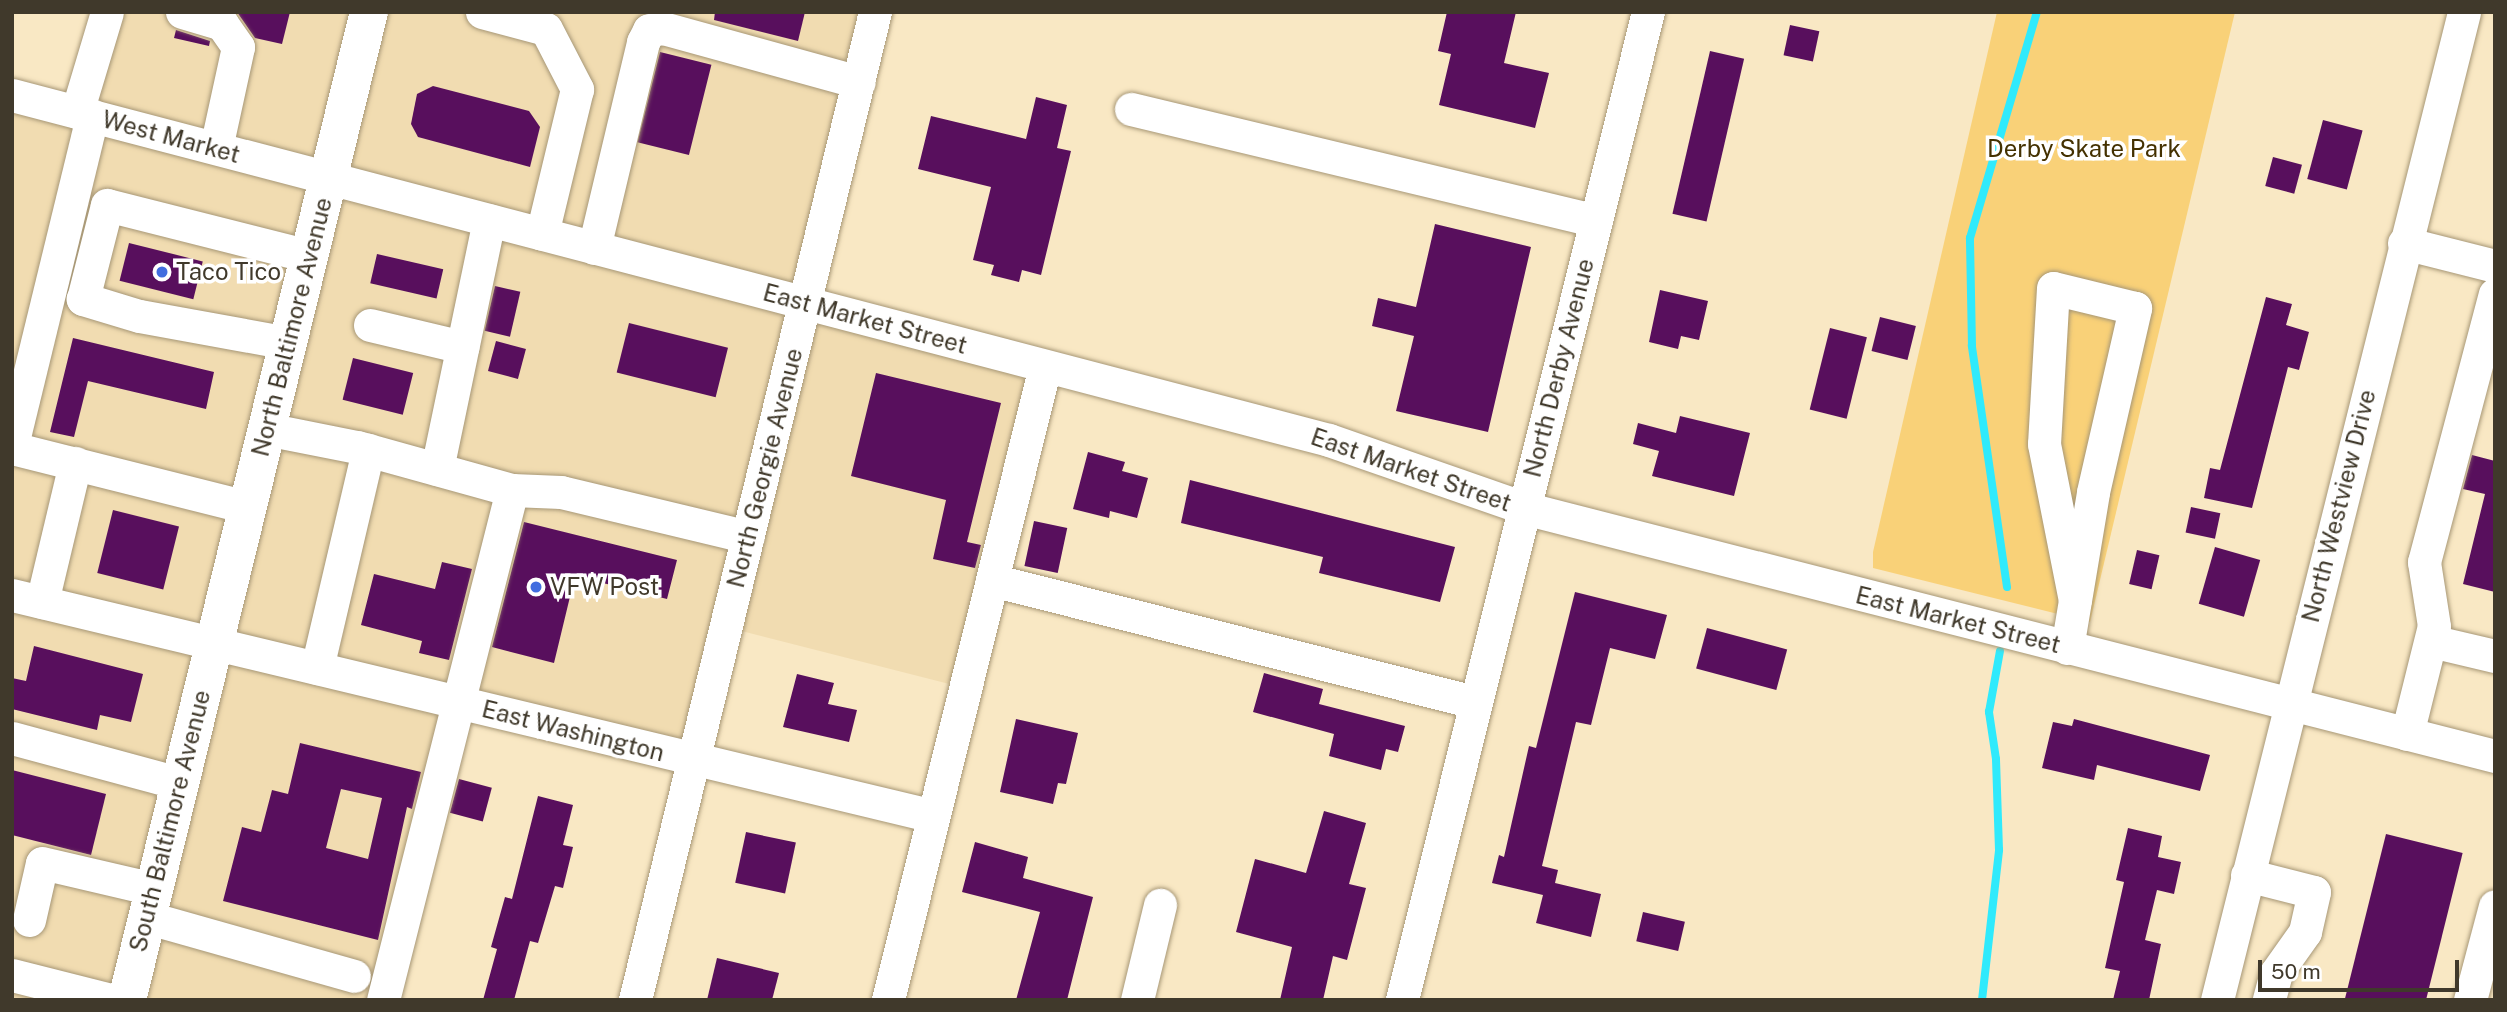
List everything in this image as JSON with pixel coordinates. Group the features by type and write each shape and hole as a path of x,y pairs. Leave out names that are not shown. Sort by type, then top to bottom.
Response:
{"main road":[{"name":"North Baltimore Avenue","path":"213,642 369,12"},
{"name":"South Baltimore Avenue","path":"127,1000 213,642"}],"street":[{"path":"107,12 12,446 247,507"},
{"path":"182,12 222,24 238,47 216,148"},
{"path":"482,12 546,29 577,89 542,234"},
{"name":"North Georgie Avenue","path":"635,1000 875,12"},
{"name":"North Derby Avenue","path":"1406,984 1648,12"},
{"name":"North Westview Drive","path":"2226,998 2247,875 2464,12"},
{"path":"594,248 649,30 663,28 859,82"},
{"name":"West Market","path":"12,95 329,178"},
{"path":"1131,109 1595,221"},
{"name":"East Market Street","path":"329,178 1329,440 1524,509 2495,756"},
{"path":"288,343 139,316 83,299 107,205 309,256"},
{"path":"437,469 489,220"},
{"path":"2404,243 2495,266"},
{"path":"2067,648 2075,600 2093,492 2135,308 2053,288 2044,444 2075,600"},
{"path":"2407,734 2434,626 2424,562 2495,295"},
{"path":"370,325 462,347"},
{"path":"888,1000 1045,366"},
{"path":"266,429 368,450 512,490 561,492 748,537"},
{"path":"317,668 368,450"},
{"path":"27,598 75,463"},
{"path":"383,1000 455,702 512,490"},
{"path":"992,580 1475,702"},
{"name":"East Washington","path":"27,598 933,816"},
{"path":"2431,641 2495,656"},
{"path":"12,738 179,783"},
{"path":"29,920 42,863 354,975"},
{"path":"2247,875 2314,892 2305,932 2276,973 2269,1000"},
{"path":"1138,1000 1160,905"},
{"path":"2470,1000 2495,906"},
{"path":"12,975 111,1000"}],"shaded area":[{"path":"106,12 875,12 806,303 1045,366 965,688 726,627 693,760 455,702 383,1000 12,1000 12,95 77,112"}],"green space":[{"name":"Derby Skate Park","path":"1997,12 2235,12 2090,622 1873,568 1873,552"}],"building":[{"path":"237,12 290,12 282,44 255,38"},
{"path":"715,12 805,12 798,41 714,20"},
{"path":"1447,12 1516,12 1504,63 1549,73 1535,128 1439,105 1451,54 1438,51"},
{"path":"1790,25 1819,31 1813,62 1784,55"},
{"path":"176,30 210,41 209,46 174,38"},
{"path":"1710,51 1744,59 1707,222 1672,214"},
{"path":"660,52 711,65 689,155 638,142"},
{"path":"433,86 529,111 540,127 530,167 418,137 411,124 417,94"},
{"path":"1036,97 1067,105 1057,148 1071,151 1041,275 1022,270 1019,282 991,275 994,265 973,260 991,187 918,169 931,116 1026,139"},
{"path":"2323,120 2363,131 2347,190 2307,179"},
{"path":"2273,157 2302,165 2294,194 2265,186"},
{"path":"1435,224 1531,247 1488,432 1396,411 1414,336 1372,326 1378,298 1416,307"},
{"name":"Taco Tico","path":"129,243 203,261 193,299 120,281"},
{"path":"377,254 443,269 437,299 370,283"},
{"path":"495,286 520,292 510,337 485,331"},
{"path":"1660,290 1708,301 1699,340 1681,336 1678,349 1649,342"},
{"path":"2266,297 2292,304 2286,325 2309,332 2299,370 2288,367 2252,508 2204,498 2210,468 2220,470"},
{"path":"1880,317 1916,326 1907,360 1872,351"},
{"path":"629,323 728,348 716,397 617,372"},
{"path":"1830,328 1867,337 1847,419 1810,410"},
{"path":"73,338 214,372 206,409 88,381 74,437 50,432"},
{"path":"496,341 526,349 518,379 488,371"},
{"path":"353,358 413,373 403,415 343,400"},
{"path":"876,373 1001,403 967,542 981,545 975,568 933,559 946,500 851,476"},
{"path":"1680,416 1750,433 1734,496 1652,476 1659,451 1633,444 1638,423 1676,433"},
{"path":"1088,452 1125,462 1122,471 1148,478 1137,518 1110,511 1109,518 1073,509"},
{"path":"2472,455 2495,461 2495,592 2463,584 2485,494 2463,489"},
{"path":"1190,480 1455,547 1440,602 1319,573 1323,557 1181,523"},
{"path":"2191,507 2220,513 2215,539 2186,532"},
{"path":"113,510 179,526 163,590 97,573"},
{"path":"1034,521 1067,528 1058,573 1024,566"},
{"name":"VFW Post","path":"524,522 677,560 667,599 575,576 554,663 492,647"},
{"path":"2215,547 2260,560 2244,617 2199,604"},
{"path":"2137,550 2159,555 2152,589 2129,584"},
{"path":"442,562 472,569 449,660 419,653 422,641 361,625 374,574 435,589"},
{"path":"1575,592 1667,615 1655,659 1610,648 1591,725 1576,722 1542,866 1558,870 1555,883 1601,894 1591,937 1536,923 1543,895 1492,883 1499,855 1504,857 1529,746 1536,748"},
{"path":"1707,628 1787,649 1776,690 1696,669"},
{"path":"34,646 143,674 131,722 100,715 97,730 12,709 12,678 26,681"},
{"path":"1264,673 1323,689 1319,704 1405,726 1398,752 1386,749 1381,770 1329,756 1334,734 1253,712"},
{"path":"797,674 834,683 828,704 857,710 849,742 783,727"},
{"path":"1016,719 1078,733 1066,784 1058,783 1053,804 1000,792"},
{"path":"2074,719 2210,755 2200,791 2097,765 2094,780 2042,768 2053,722 2072,726"},
{"path":"300,743 421,772 412,809 407,807 378,940 223,901 242,827 261,832 272,790 288,794","holes":["341,789 382,798 368,859 326,848"]},
{"path":"12,770 106,794 91,855 12,835"},
{"path":"459,779 492,788 483,822 450,813"},
{"path":"538,796 573,805 563,845 573,847 563,888 555,886 538,943 530,941 514,1000 483,1000 497,949 491,947 505,897 512,899"},
{"path":"1324,811 1366,823 1349,884 1366,888 1347,960 1333,956 1323,1000 1280,1000 1292,947 1236,932 1255,859 1306,873"},
{"path":"2128,828 2162,836 2158,857 2181,862 2174,894 2157,890 2145,940 2161,944 2149,1000 2113,1000 2120,971 2105,968 2124,882 2116,880"},
{"path":"746,832 796,843 785,893 735,883"},
{"path":"2386,834 2463,853 2426,1000 2345,1000"},
{"path":"975,842 1028,857 1023,878 1093,897 1067,1000 1016,1000 1040,912 962,892"},
{"path":"1643,912 1685,922 1678,951 1636,941"},
{"path":"717,958 779,973 772,1000 707,1000"}],"waterway":[{"path":"2007,587 1972,346 1970,238 2037,12"},
{"path":"1982,1000 1999,850 1996,759 1989,712 2000,651"}],"place":[{"name":"Taco Tico","path":"162,272"},
{"name":"VFW Post","path":"536,587"}]}
